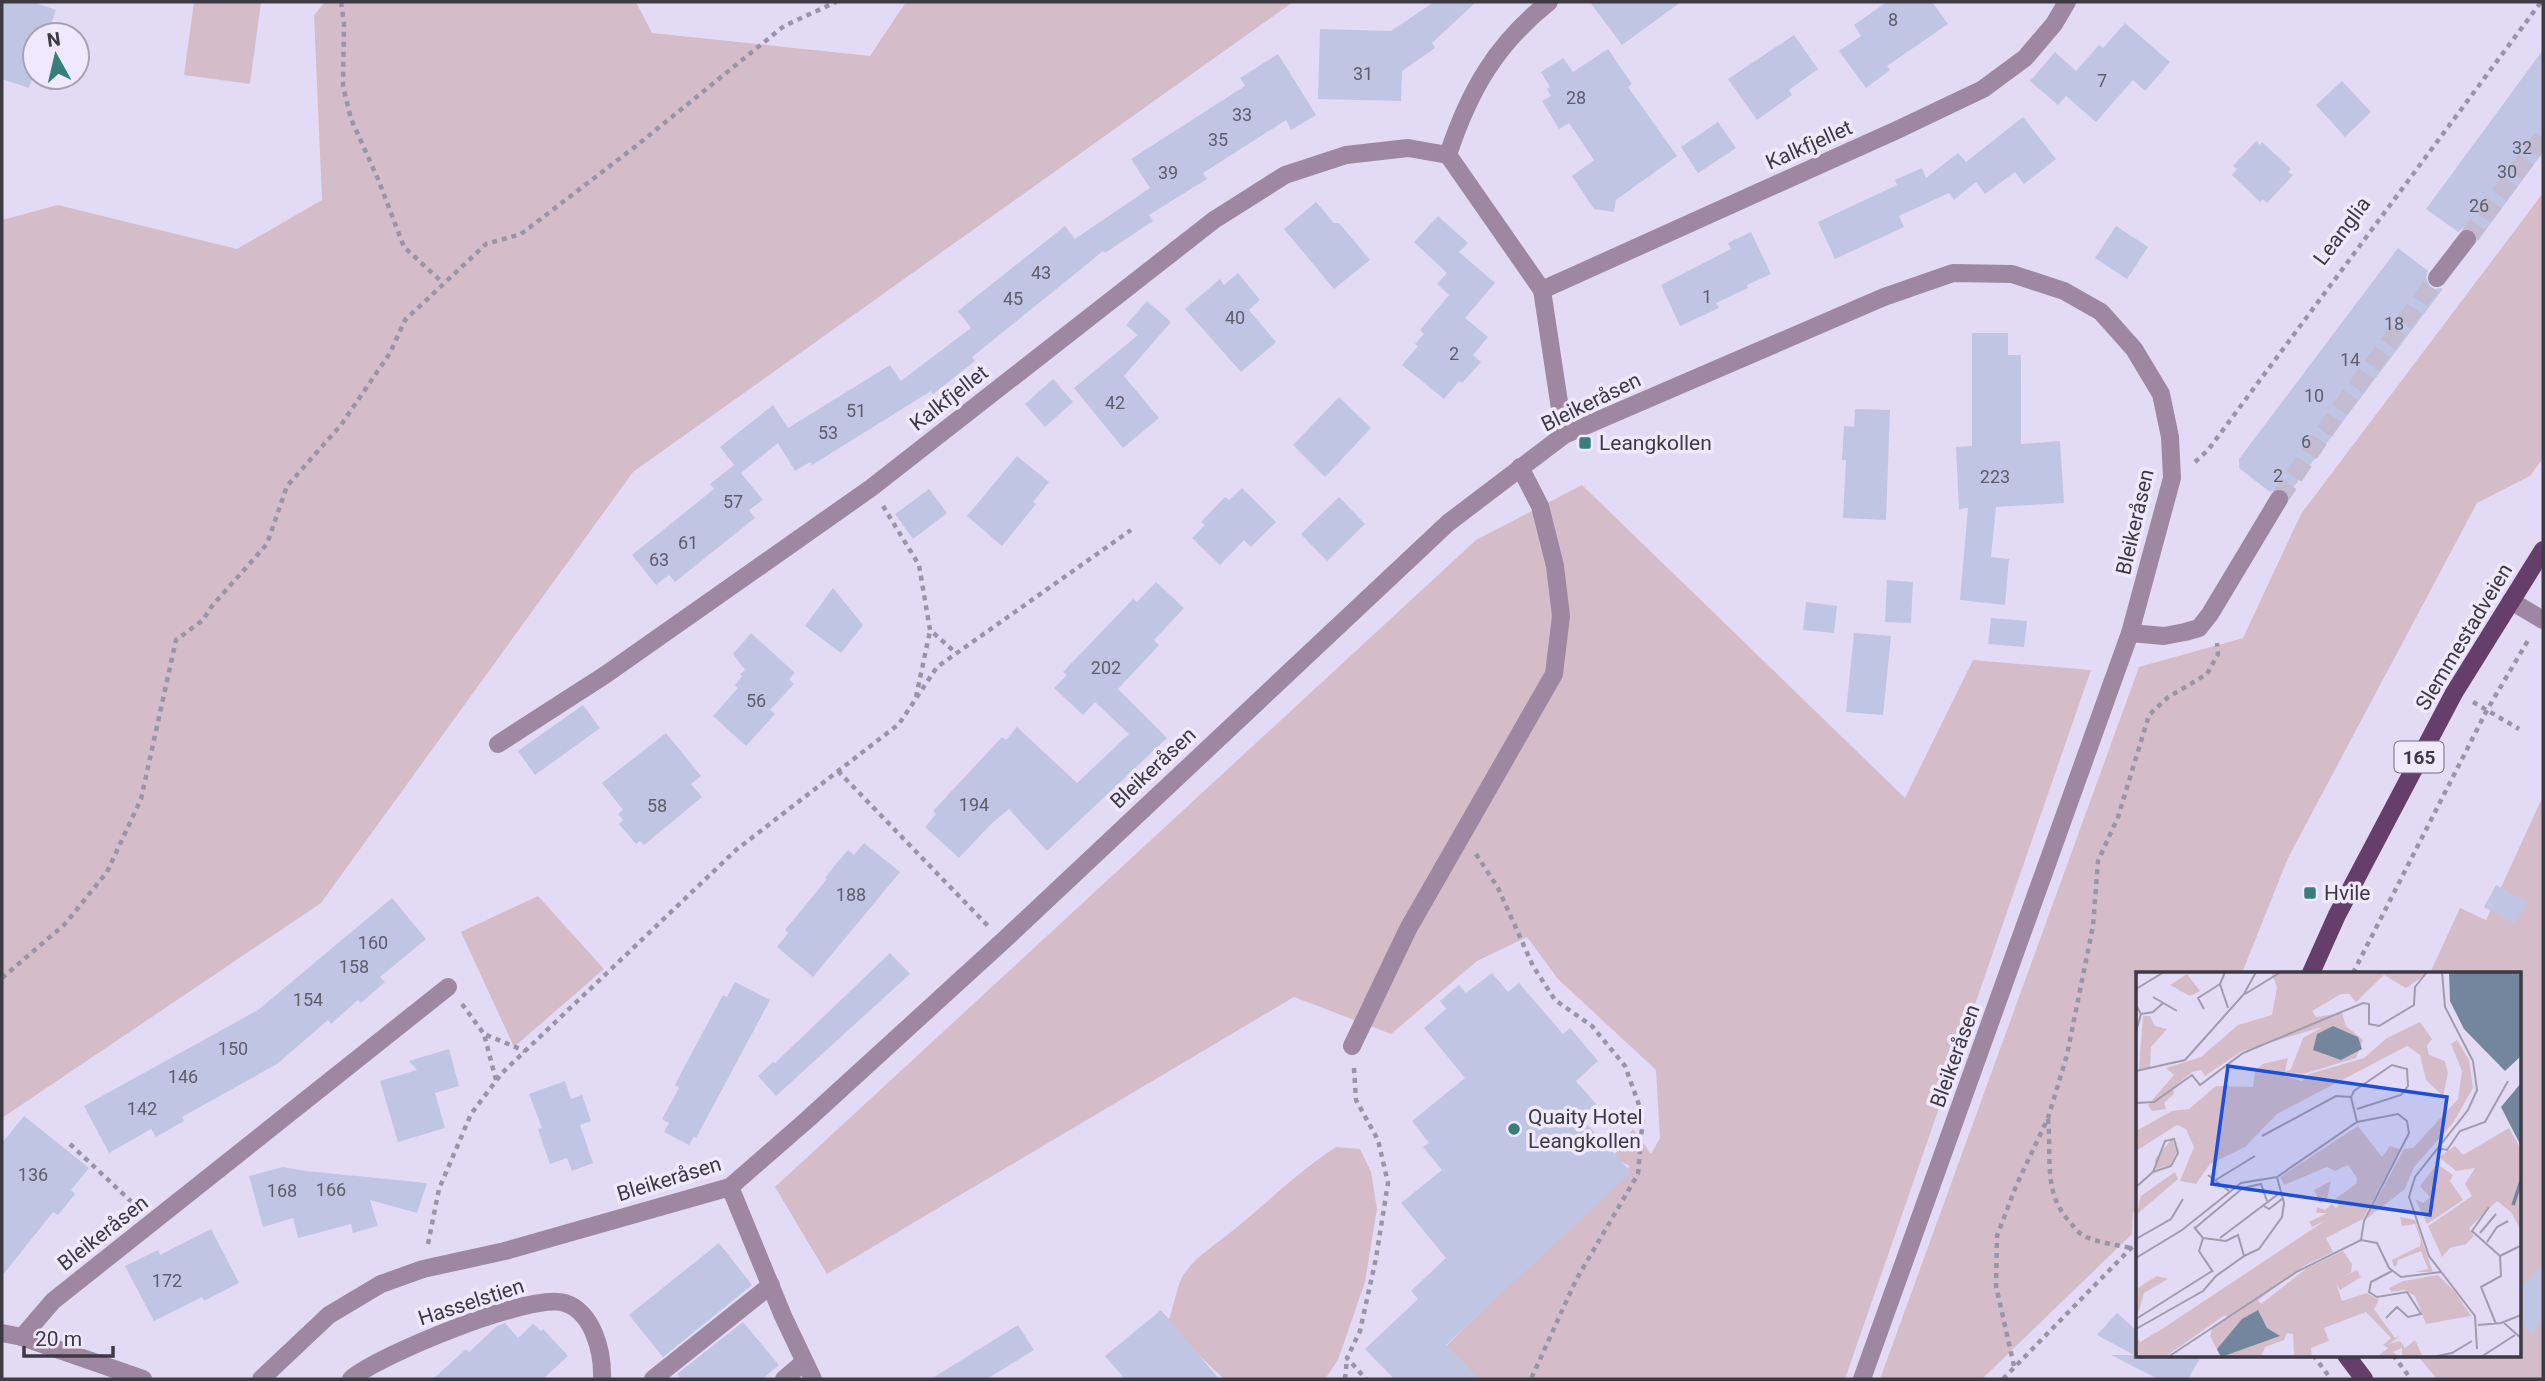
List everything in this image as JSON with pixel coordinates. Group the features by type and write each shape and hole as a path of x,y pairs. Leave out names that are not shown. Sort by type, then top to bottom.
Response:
{"main road":[{"name":"Slemmestadveien","path":"2311,972 2337,915 2454,693 2543,550"},
{"path":"2347,1356 2364,1379"}],"street":[{"path":"1549,2 1522,24 1478,82 1460,117 1448,155 1542,290 1564,435"},
{"name":"Kalkfjellet","path":"1542,290 1983,89 2025,58 2054,24 2067,2"},
{"name":"Kalkfjellet","path":"498,744 605,675 871,488 1214,220 1285,175 1346,155 1408,148 1448,155"},
{"path":"2437,278 2467,239"},
{"name":"Bleikeråsen","path":"261,1379 328,1315 381,1284 423,1269 505,1251 730,1187 1003,941 1448,523 1564,435 1884,297 1954,273 2012,274 2064,290 2101,312 2134,349 2161,394 2171,437 2172,478 2130,633 1863,1379"},
{"path":"1352,1046 1408,929 1553,674 1562,616 1555,566 1540,506 1520,467"},
{"path":"2130,633 2164,636 2199,628 2279,499"},
{"path":"2511,601 2542,619"},
{"name":"Bleikeråsen","path":"22,1338 53,1301 449,986"},
{"path":"730,1187 813,1379"},
{"path":"653,1379 771,1285"},
{"name":"Hasselstien","path":"351,1379 406,1348 446,1332 524,1305 562,1301 578,1309 590,1324 603,1368 602,1379"},
{"path":"2,1333 143,1379"},
{"path":"784,1379 804,1362"}],"path":[{"path":"341,2 344,23 343,86 351,119 379,178 404,247 443,283"},
{"path":"2,978 65,924 107,872 141,799 176,640 203,620 212,606 267,544 287,486 341,425 390,353 405,320 486,244 521,234 636,146 784,26 836,2"},
{"name":"Leanglia","path":"2172,478 2208,450 2541,2"},
{"path":"899,529 919,565 930,630 915,700"},
{"path":"423,1269 439,1189 471,1114 496,1081 524,1051 736,850 900,724 937,667 1131,530"},
{"path":"2014,1366 1996,1286 1997,1236 2015,1186 2048,1118 2067,1055 2093,926 2098,861 2118,817 2149,715 2167,698 2207,674 2218,654 2210,614"},
{"path":"2354,972 2487,710 2542,619"},
{"path":"930,630 957,653"},
{"path":"2473,702 2519,729"},
{"path":"838,771 1003,941"},
{"path":"1463,832 1498,888 1533,965 1555,1000 1591,1026 1625,1066 1643,1115 1638,1174 1576,1280 1531,1379"},
{"path":"449,986 484,1034 496,1081"},
{"path":"484,1034 524,1051"},
{"path":"1345,1379 1347,1358 1360,1331 1388,1184 1378,1140 1356,1100 1352,1046"},
{"path":"2048,1118 2051,1145 2048,1169 2052,1191 2063,1215 2083,1236 2131,1248"},
{"path":"69,1144 153,1222"},
{"path":"2003,1379 2136,1243"},
{"path":"2314,1356 2331,1379"},
{"path":"2394,1356 2411,1379"},
{"path":"1347,1358 1366,1379"}],"shaded area":[{"path":"194,2 261,2 250,84 184,75"},
{"path":"325,2 636,2 652,33 870,56 906,2 1293,2 633,472 321,903 2,1118 2,220 58,205 237,249 322,200 314,15"},
{"path":"2543,193 2543,458 2530,476 2477,503 2288,858 2242,972 2136,972 2136,1209 2133,1213 2132,1234 1982,1379 1880,1379 2139,667 2243,638 2301,514"},
{"path":"1582,485 1905,798 1973,660 2091,670 1845,1379 1462,1379 1439,1353 1630,1166 1612,1158 1633,1129 1651,1154 1660,1138 1656,1070 1558,979 1527,937 1477,961 1391,1034 1294,997 827,1274 775,1187 1476,540"},
{"path":"2543,796 2543,1379 2437,1379 2418,1356 2520,1356 2520,972 2430,972 2460,908 2486,920"},
{"path":"538,896 604,969 514,1047 461,932"},
{"path":"1336,1147 1360,1149 1371,1172 1377,1209 1365,1282 1338,1360 1325,1379 1224,1379 1167,1325 1182,1278 1201,1255"}],"building":[{"path":"2,2 33,2 56,10 52,21 21,21 21,85 2,79"},
{"path":"1434,2 1476,2 1432,43 1435,48 1402,71 1401,101 1318,99 1320,29 1391,31"},
{"path":"1590,2 1681,2 1622,45"},
{"path":"1887,2 1932,2 1948,24 1887,66 1890,70 1866,88 1839,51 1861,36 1854,25"},
{"path":"2125,23 2170,62 2145,91 2133,80 2096,122 2066,96 2058,105 2030,81 2055,52 2076,71 2099,45 2103,48"},
{"path":"1794,35 1818,69 1789,90 1792,95 1757,120 1728,79"},
{"path":"1608,49 1632,84 1628,87 1677,156 1616,200 1614,212 1594,209 1572,176 1594,160 1569,123 1559,129 1542,101 1551,96 1547,89 1550,87 1541,72 1563,58 1573,72"},
{"path":"2543,50 2543,152 2478,241 2473,230 2463,228 2458,232 2426,209"},
{"path":"1278,54 1316,115 1291,130 1286,120 1203,173 1207,179 1149,215 1153,221 1105,253 1103,251 972,357 975,361 933,394 931,391 812,465 810,462 795,471 778,443 741,473 763,500 749,510 755,518 675,582 669,575 656,585 632,555 714,489 710,484 734,465 720,447 773,405 788,428 890,365 901,381 971,328 958,311 1065,226 1075,239 1150,188 1131,159 1245,86 1240,78"},
{"path":"2342,81 2371,112 2345,137 2316,105"},
{"path":"2023,117 2056,159 2024,184 2015,172 1985,194 1976,182 1954,200 1949,193 1899,216 1904,227 1835,259 1818,222 1897,185 1895,180 1922,168 1926,178 1958,153 1966,162"},
{"path":"1718,122 1736,148 1698,173 1681,147"},
{"path":"2256,141 2260,145 2262,142 2291,169 2288,172 2293,175 2267,203 2263,199 2260,202 2232,175 2237,169 2233,166"},
{"path":"1316,202 1334,223 1339,223 1370,260 1334,289 1284,229"},
{"path":"1438,216 1468,243 1459,252 1495,283 1465,318 1488,337 1473,355 1481,362 1462,383 1459,381 1444,399 1402,365 1418,346 1415,344 1424,334 1420,330 1449,295 1437,284 1447,273 1414,242"},
{"path":"2116,226 2148,247 2127,279 2095,258"},
{"path":"1751,232 1771,274 1716,303 1719,308 1680,326 1661,285 1731,249 1728,243"},
{"path":"2398,248 2428,271 2426,277 2430,287 2442,290 2289,493 2280,488 2270,492 2239,468 2239,459"},
{"path":"1238,273 1260,300 1249,310 1276,342 1241,372 1185,309 1220,279 1224,285"},
{"path":"1147,301 1171,322 1124,376 1159,418 1123,448 1074,388 1138,335 1126,325"},
{"path":"1972,333 2008,333 2008,355 2021,355 2021,444 2060,441 2064,503 1996,507 1991,557 2009,559 2005,605 1960,600 1968,508 1959,509 1956,447 1972,446"},
{"path":"1053,379 1073,402 1045,427 1025,404"},
{"path":"1339,397 1371,428 1325,477 1293,445"},
{"path":"1855,409 1890,410 1886,520 1843,518 1846,460 1842,460 1844,426 1854,427"},
{"path":"1017,456 1049,482 1033,502 1036,504 1002,546 967,516"},
{"path":"1242,488 1276,522 1251,547 1244,540 1220,565 1192,538 1205,525 1201,522 1225,497 1229,500"},
{"path":"929,489 947,513 913,539 895,514"},
{"path":"1339,497 1365,524 1327,561 1301,534"},
{"path":"1887,580 1913,582 1911,623 1885,622"},
{"path":"1156,582 1184,608 1154,640 1159,645 1118,689 1167,738 1047,851 1009,809 959,858 925,827 936,814 933,811 1002,737 1006,740 1017,727 1077,783 1129,734 1095,702 1083,715 1054,688 1067,675 1063,672 1133,599 1137,602"},
{"path":"833,588 863,625 841,653 805,626"},
{"path":"1806,602 1837,606 1834,633 1803,630"},
{"path":"1991,618 2027,621 2024,647 1988,644"},
{"path":"751,633 795,673 789,679 794,684 770,710 775,714 746,746 713,716 738,688 735,685 745,670 733,654"},
{"path":"1854,633 1891,636 1883,715 1846,712"},
{"path":"583,705 600,728 535,775 518,751"},
{"path":"666,733 701,776 691,784 702,797 644,845 640,841 636,844 619,824 623,820 618,814 623,810 602,783"},
{"path":"864,843 900,872 813,977 777,947 788,933 785,930 836,864 848,850 854,855"},
{"path":"2496,885 2527,902 2515,924 2484,907"},
{"path":"392,898 426,939 380,977 385,982 361,1003 358,1000 331,1024 328,1020 277,1064 182,1117 184,1121 156,1137 151,1129 109,1153 84,1106 258,1010"},
{"path":"890,953 910,974 776,1096 758,1076"},
{"path":"1492,973 1508,992 1519,983 1563,1034 1570,1028 1598,1061 1576,1081 1596,1104 1580,1117 1631,1172 1446,1345 1479,1379 1394,1379 1365,1349 1418,1299 1411,1291 1446,1258 1401,1203 1442,1170 1423,1147 1429,1143 1412,1121 1465,1078 1424,1028 1446,1009 1440,1001 1459,985 1466,993"},
{"path":"735,982 770,1000 696,1138 694,1136 689,1145 664,1132 669,1123 662,1119 679,1088 675,1085 688,1060 723,995 727,997"},
{"path":"449,1049 459,1086 435,1093 445,1128 398,1142 380,1081 417,1070 409,1061"},
{"path":"565,1081 571,1099 582,1095 591,1121 580,1125 593,1163 572,1171 567,1158 550,1164 538,1129 542,1128 529,1094"},
{"path":"24,1116 89,1168 71,1190 75,1194 58,1215 53,1212 2,1276 2,1143"},
{"path":"283,1167 427,1183 417,1213 370,1200 378,1226 353,1233 351,1224 298,1238 293,1218 263,1227 249,1176"},
{"path":"211,1229 239,1283 204,1301 202,1297 154,1321 125,1266 158,1250 160,1255"},
{"path":"719,1243 752,1285 663,1357 629,1315"},
{"path":"2543,1265 2543,1322 2531,1334 2520,1321 2520,1287"},
{"path":"1161,1310 1219,1379 1125,1379 1105,1356"},
{"path":"2117,1313 2136,1330 2136,1356 2201,1356 2188,1379 2158,1379 2111,1355 2134,1355 2097,1335"},
{"path":"743,1322 779,1365 762,1379 681,1379 677,1374"},
{"path":"505,1323 518,1338 533,1324 541,1331 543,1329 568,1356 543,1379 433,1379 466,1349 469,1352 497,1326"},
{"path":"1018,1325 1034,1350 987,1379 931,1379"}],"tunnel":[{"path":"2467,239 2543,137"},
{"path":"2279,499 2335,416 2437,278"}],"place":[{"name":"Leangkollen","path":"1585,443"},
{"name":"Hvile","path":"2310,893"},
{"name":"Quaity Hotel Leangkollen","path":"1514,1129"}]}
